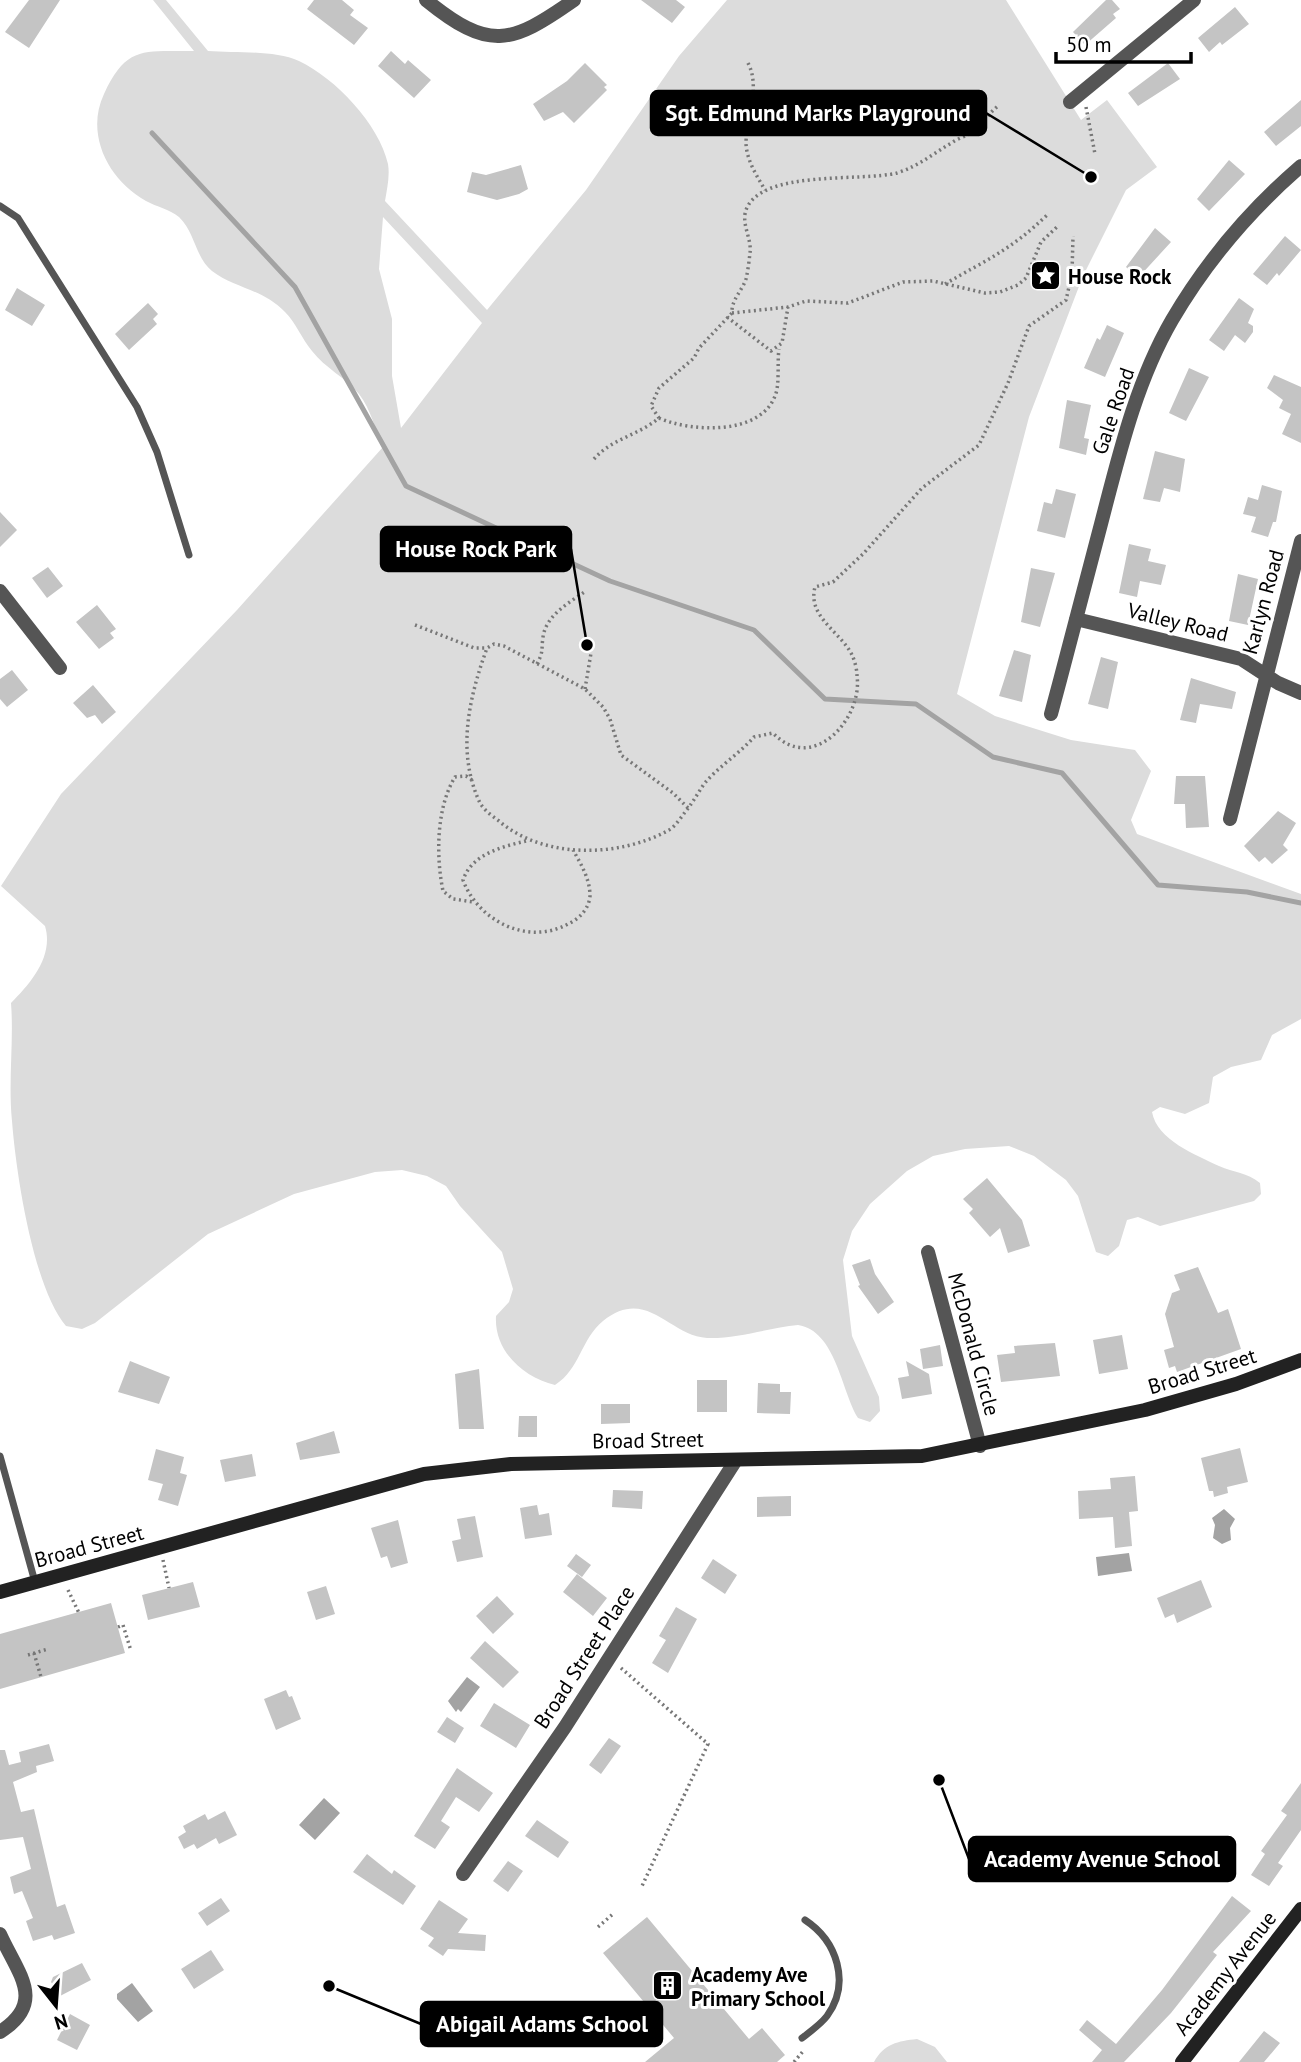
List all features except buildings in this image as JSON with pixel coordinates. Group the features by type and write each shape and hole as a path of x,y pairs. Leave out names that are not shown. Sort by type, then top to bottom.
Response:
{"main road":[{"name":"Broad Street","path":"0,1592 378,1485 451,1469 547,1463 901,1458 980,1446 1178,1401 1246,1381 1301,1360"},
{"name":"Academy Avenue","path":"1184,2061 1301,1909"}],"street":[{"path":"426,0 458,26 491,37 524,31 574,0"},
{"path":"1070,102 1194,0"},
{"name":"Gale Road","path":"1051,714 1115,470 1153,358 1193,287 1226,243 1259,204 1301,166"},
{"name":"Karlyn Road","path":"1265,675 1301,541"},
{"path":"0,591 60,668"},
{"name":"Valley Road","path":"1076,619 1241,659 1301,693"},
{"path":"1230,819 1265,675"},
{"name":"McDonald Circle","path":"928,1252 980,1446"},
{"name":"Broad Street Place","path":"463,1874 609,1658 736,1460"},
{"path":"0,1934 22,1982 27,2001 20,2017 0,2032"}],"lane":[{"path":"0,205 18,218 127,387 157,452 189,555"},
{"path":"0,1456 36,1582"},
{"path":"803,2038 830,2010 840,1975 828,1941 805,1920"}],"path":[{"path":"748,63 753,72 746,143 748,157 765,190"},
{"path":"1083,91 1095,154"},
{"path":"788,307 775,373 778,384 775,397 766,411 736,425 715,429 680,426 659,418 651,406 653,396 694,358 699,348 729,315 731,305 747,277 751,249 745,221 746,209 765,190 813,180 897,173 924,162 951,143 975,131 998,106"},
{"path":"944,284 990,261 1020,241 1046,215"},
{"path":"729,315 788,307 806,301 848,303 903,282 944,284 985,293 1018,285 1026,278 1041,242 1059,225"},
{"path":"487,648 471,701 465,736 472,780 481,806 512,832 528,840 573,850 650,839 673,829 705,783 754,737 763,733 774,733 784,744 798,750 811,749 838,731 852,708 858,679 852,655 817,610 813,596 815,587 833,582 863,554 922,488 979,445 1008,383 1029,326 1066,300 1072,274 1073,236"},
{"path":"729,315 771,351 779,349"},
{"path":"594,459 614,443 644,431 659,418"},
{"path":"537,664 545,649 543,638 549,623 558,612 586,591"},
{"path":"415,625 474,648 487,648 494,644 504,646 585,689 603,707 610,719 621,755 673,793 688,808"},
{"path":"585,689 591,653"},
{"path":"472,780 466,776 456,777 448,788 439,855 443,891 453,899 475,902"},
{"path":"528,840 482,856 467,868 463,880 475,902 506,927 525,933 544,933 569,924 585,911 590,899 585,873 573,850"},
{"path":"160,1548 169,1588"},
{"path":"65,1574 79,1613"},
{"path":"118,1627 123,1625 131,1651"},
{"path":"28,1655 48,1649"},
{"path":"34,1653 41,1677"},
{"path":"609,1658 708,1744 642,1886"},
{"path":"598,1927 613,1914"}],"shaded area":[{"path":"153,0 166,0 208,51 289,57 313,69 341,91 365,118 383,149 389,169 385,201 487,310 586,190 679,56 727,0 1006,0 1081,120 1107,100 1157,167 1126,190 1083,276 1029,417 957,694 995,716 1071,740 1135,750 1151,771 1131,820 1137,834 1301,894 1301,1019 1272,1035 1261,1060 1231,1067 1213,1077 1209,1103 1185,1114 1160,1107 1152,1112 1161,1131 1179,1145 1260,1183 1261,1194 1254,1201 1160,1226 1138,1217 1127,1220 1119,1246 1108,1256 1096,1252 1078,1196 1066,1180 1034,1156 1009,1146 965,1149 933,1156 907,1171 870,1204 852,1231 843,1260 852,1336 879,1397 880,1411 870,1422 858,1418 836,1363 821,1338 798,1325 730,1337 707,1338 681,1330 645,1310 632,1309 619,1312 603,1321 590,1336 570,1371 555,1385 532,1376 505,1351 497,1329 496,1316 509,1302 513,1289 502,1252 460,1206 446,1186 427,1176 402,1170 375,1172 294,1194 208,1234 95,1323 82,1329 66,1326 54,1308 35,1258 22,1198 11,1106 11,1003 39,968 47,937 45,926 1,886 61,794 237,610 383,447 370,413 359,394 317,357 285,312 267,298 212,271 202,259 189,230 179,217 133,192 121,181 104,155 97,125 99,109 112,78 121,66 139,54 194,51","holes":["383,217 482,323 401,428 392,376 392,319 379,269"]},
{"path":"1224,1509 1235,1519 1230,1528 1231,1540 1222,1544 1213,1538 1215,1525 1212,1518"},
{"path":"1129,1553 1132,1571 1098,1576 1096,1557"},
{"path":"467,1677 480,1687 461,1712 458,1709 456,1712 448,1701"},
{"path":"324,1798 340,1813 315,1840 299,1825"},
{"path":"132,1983 153,2011 138,2022 117,1999 117,1994"},
{"path":"917,2039 935,2047 947,2062 874,2062 882,2051 892,2044"}],"waterway":[{"path":"152,133 295,287 406,486 610,581 754,630 825,699 916,704 993,757 1062,773 1158,885 1247,892 1301,903"}],"place":[{"name":"Sgt. Edmund Marks Playground","path":"1091,177"},
{"name":"House Rock","path":"1045,276"},
{"name":"House Rock Park","path":"587,645"},
{"name":"Academy Avenue School","path":"939,1780"},
{"name":"Abigail Adams School","path":"329,1986"},
{"name":"Academy Ave Primary School","path":"668,1986"}]}
